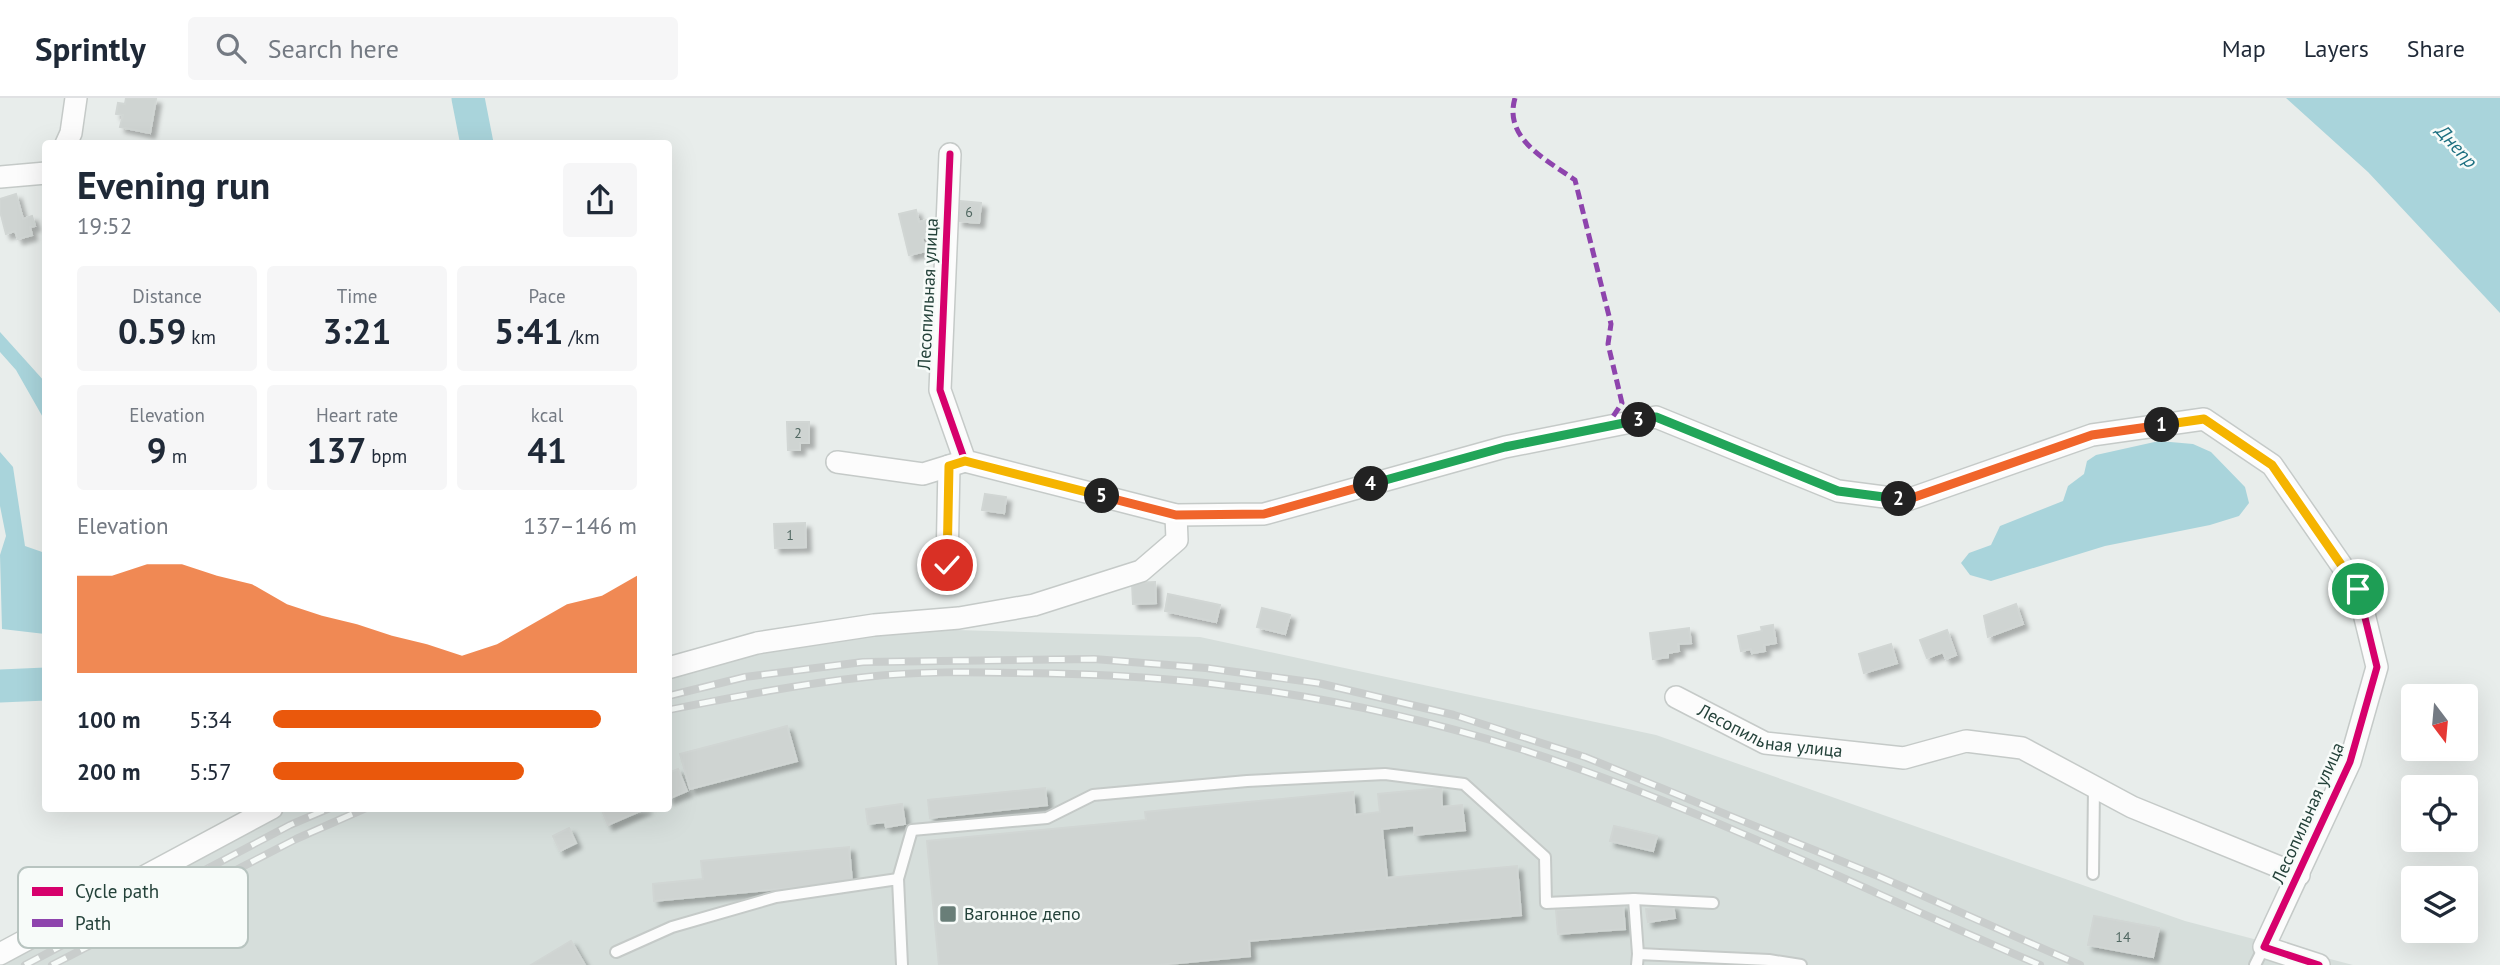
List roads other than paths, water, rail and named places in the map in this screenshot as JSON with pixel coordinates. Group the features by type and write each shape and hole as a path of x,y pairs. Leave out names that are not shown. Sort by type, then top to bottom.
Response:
{"street":[{"path":"68,140 76,98"},
{"name":"Лесопильная улица","path":"950,153 940,390 957,463 1176,515 1264,514 1505,447 1656,417 1838,491 1906,500 2092,435 2204,419 2272,465 2280,476 2358,589 2377,667 2350,762 2260,956"},
{"path":"0,177 42,173"},
{"path":"837,462 923,474 957,463 947,565"},
{"path":"672,667 757,643 874,625 959,618 1034,605 1142,572 1177,540 1176,515"},
{"name":"Лесопильная улица","path":"1676,697 1765,743 1904,758 1966,741 2022,748 2132,807 2299,875"},
{"path":"162,867 265,812"},
{"path":"0,954 18,944"},
{"path":"2260,956 2319,965"}],"lane":[{"path":"902,965 898,879 912,830 1047,818 1093,795 1247,781 1385,774 1464,784 1545,858 1546,903 1634,899 1713,903"},
{"path":"2093,874 2094,787"},
{"path":"616,952 672,927 776,897 898,879"},
{"path":"1634,899 1638,959 1769,960 1801,965"}],"water":[{"name":"Днепр","path":"2286,98 2500,98 2500,313 2368,172"},
{"path":"0,332 42,379 42,416 16,370 0,352"},
{"path":"2159,441 2193,444 2211,452 2245,487 2249,503 2239,516 2210,525 2105,546 1991,581 1970,575 1961,563 1969,553 1991,545 2000,526 2063,501 2068,486 2084,474 2087,461 2096,455"},
{"path":"0,452 13,467 25,546 42,552 42,634 2,629 0,555 6,536 0,506"}],"waterway":[{"path":"468,98 476,140"},
{"path":"0,686 42,684"}],"railway":[{"path":"672,695 745,677 863,662 1094,659 1206,668 1318,683 1454,715 1585,757 1878,876 2080,965"},
{"path":"672,709 841,680 945,672 1088,674 1150,678 1274,692 1334,702 1456,730 1584,771 1716,822 2040,965"},
{"path":"210,867 321,812"},
{"path":"242,867 357,812"},
{"path":"25,965 57,948"},
{"path":"52,965 85,948"}],"place":[{"name":"Вагонное депо","path":"948,914"}]}
